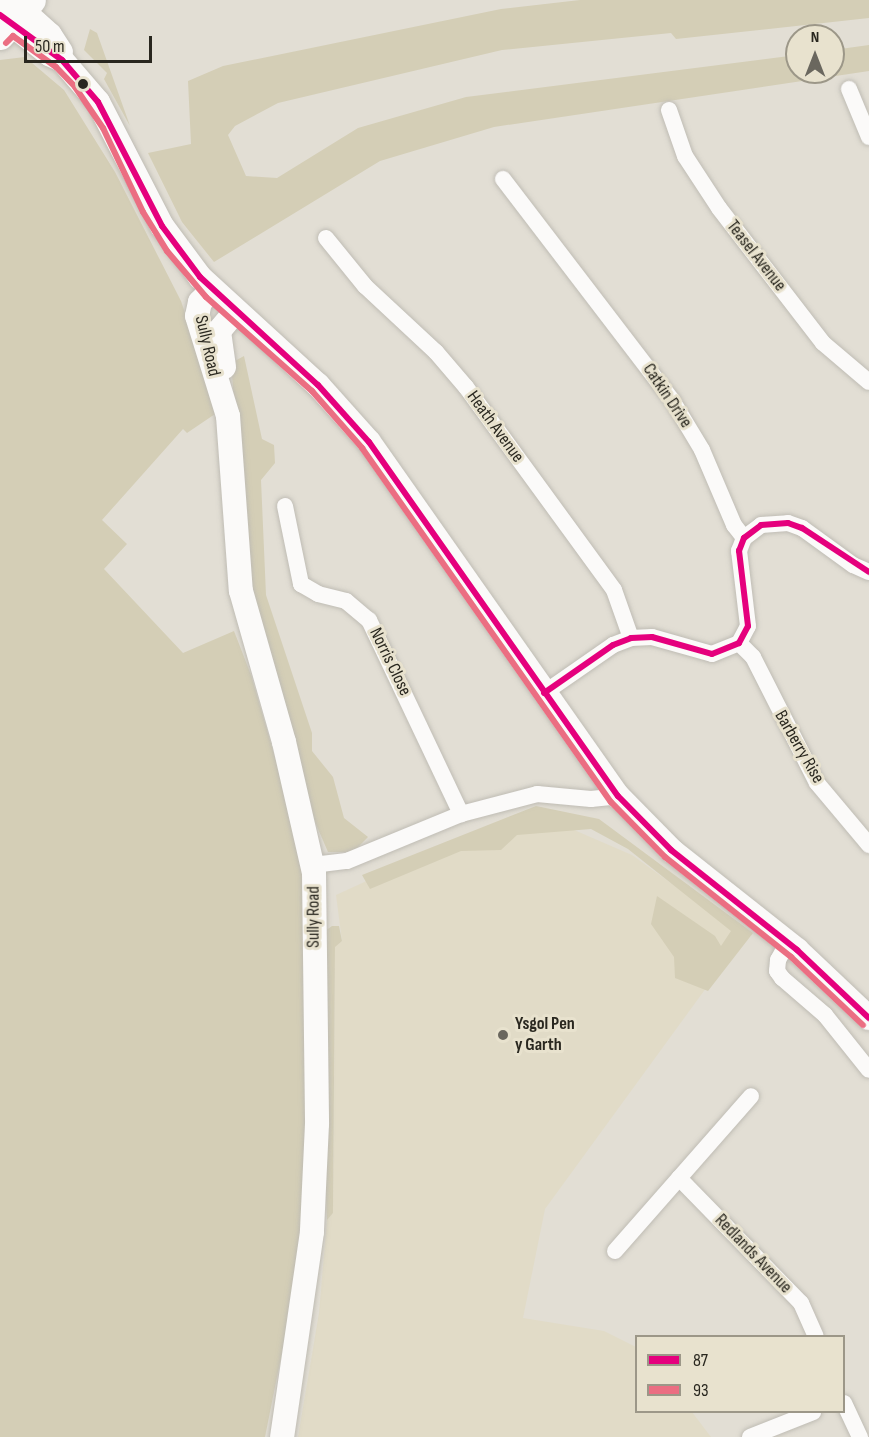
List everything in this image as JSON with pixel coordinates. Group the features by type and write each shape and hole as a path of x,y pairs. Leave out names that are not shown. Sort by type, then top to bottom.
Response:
{"main road":[{"path":"10,11 59,44 62,60 111,123 151,208 174,246 212,290 318,385 369,442 618,796 671,850 788,942 869,1018"},
{"name":"Sully Road","path":"212,290 200,302 196,316 218,392 226,404"},
{"name":"Sully Road","path":"235,312 219,331 229,391 226,404 246,614 284,742 313,866 317,1124 312,1232 282,1437"}],"street":[{"path":"849,89 869,137"},
{"name":"Teasel Avenue","path":"669,110 685,156 719,208 823,343 869,382"},
{"name":"Catkin Drive","path":"502,179 672,400 702,450 734,525 744,538"},
{"name":"Heath Avenue","path":"326,238 365,286 436,352 466,387 614,590 631,638"},
{"name":"Norris Close","path":"285,506 301,584 318,594 346,602 369,620 460,814"},
{"path":"544,693 612,645 631,638 652,637 712,654 739,644 748,626 738,565 744,538 760,525 788,523 802,528 853,565 869,572"},
{"name":"Barberry Rise","path":"739,644 753,657 773,703 818,783 869,845"},
{"path":"313,866 347,861 460,814 537,794 591,799 618,796"},
{"path":"788,942 778,960 777,971 825,1015 869,1070"},
{"path":"615,1251 751,1096"},
{"name":"Redlands Avenue","path":"679,1178 801,1304 816,1335"},
{"path":"845,1407 860,1437"},
{"path":"750,1437 810,1413"}],"shaded area":[{"path":"580,0 869,0 869,18 814,24 785,24 785,27 676,39 671,33 502,50 278,103 235,126 228,135 246,176 277,178 358,128 466,97 785,57 785,84 494,127 380,161 214,262 182,222 148,153 191,144 188,81 223,66 501,9"},
{"path":"90,29 97,33 130,126 104,79 107,73 84,50"},
{"path":"869,45 869,71 845,75 845,48"},
{"path":"25,57 64,90 115,172 181,301 218,412 187,433 183,429 102,520 127,544 104,569 183,653 234,631 251,675 306,864 307,1227 265,1437 0,1437 0,60"},
{"path":"244,356 262,439 274,445 275,463 261,480 266,595 312,733 312,751 333,777 344,818 368,837 353,852 328,852 312,815 251,603 231,363"},
{"path":"536,806 599,819 753,933 708,991 675,978 674,957 651,924 657,896 715,936 721,946 731,931 628,849 591,829 517,835 501,850 461,851 370,889 362,875"},
{"name":"Ysgol Pen y Garth","path":"537,814 632,855 744,936 545,1209 523,1318 604,1331 635,1346 635,1413 693,1413 711,1437 298,1437 319,1313 327,1220 333,1213 335,946 342,941 336,895 454,841"},
{"path":"332,926 339,926 342,941 335,947 333,1213 327,1220 322,1115 325,931"}],"transit line":[{"name":"87","path":"0,15 62,60 98,102 162,226 200,277 318,385 369,442 618,796 671,850 797,950 869,1018"},
{"name":"93","path":"6,43 13,36 56,67 75,87 103,128 143,212 167,251 206,297 312,391 362,448 611,802 665,857 791,957 863,1025"},
{"name":"87","path":"544,693 613,645 631,638 652,637 712,654 739,643 748,626 739,551 744,538 761,525 788,523 802,528 869,572"}],"place":[{"name":"Ysgol Pen y Garth","path":"503,1035"}]}
